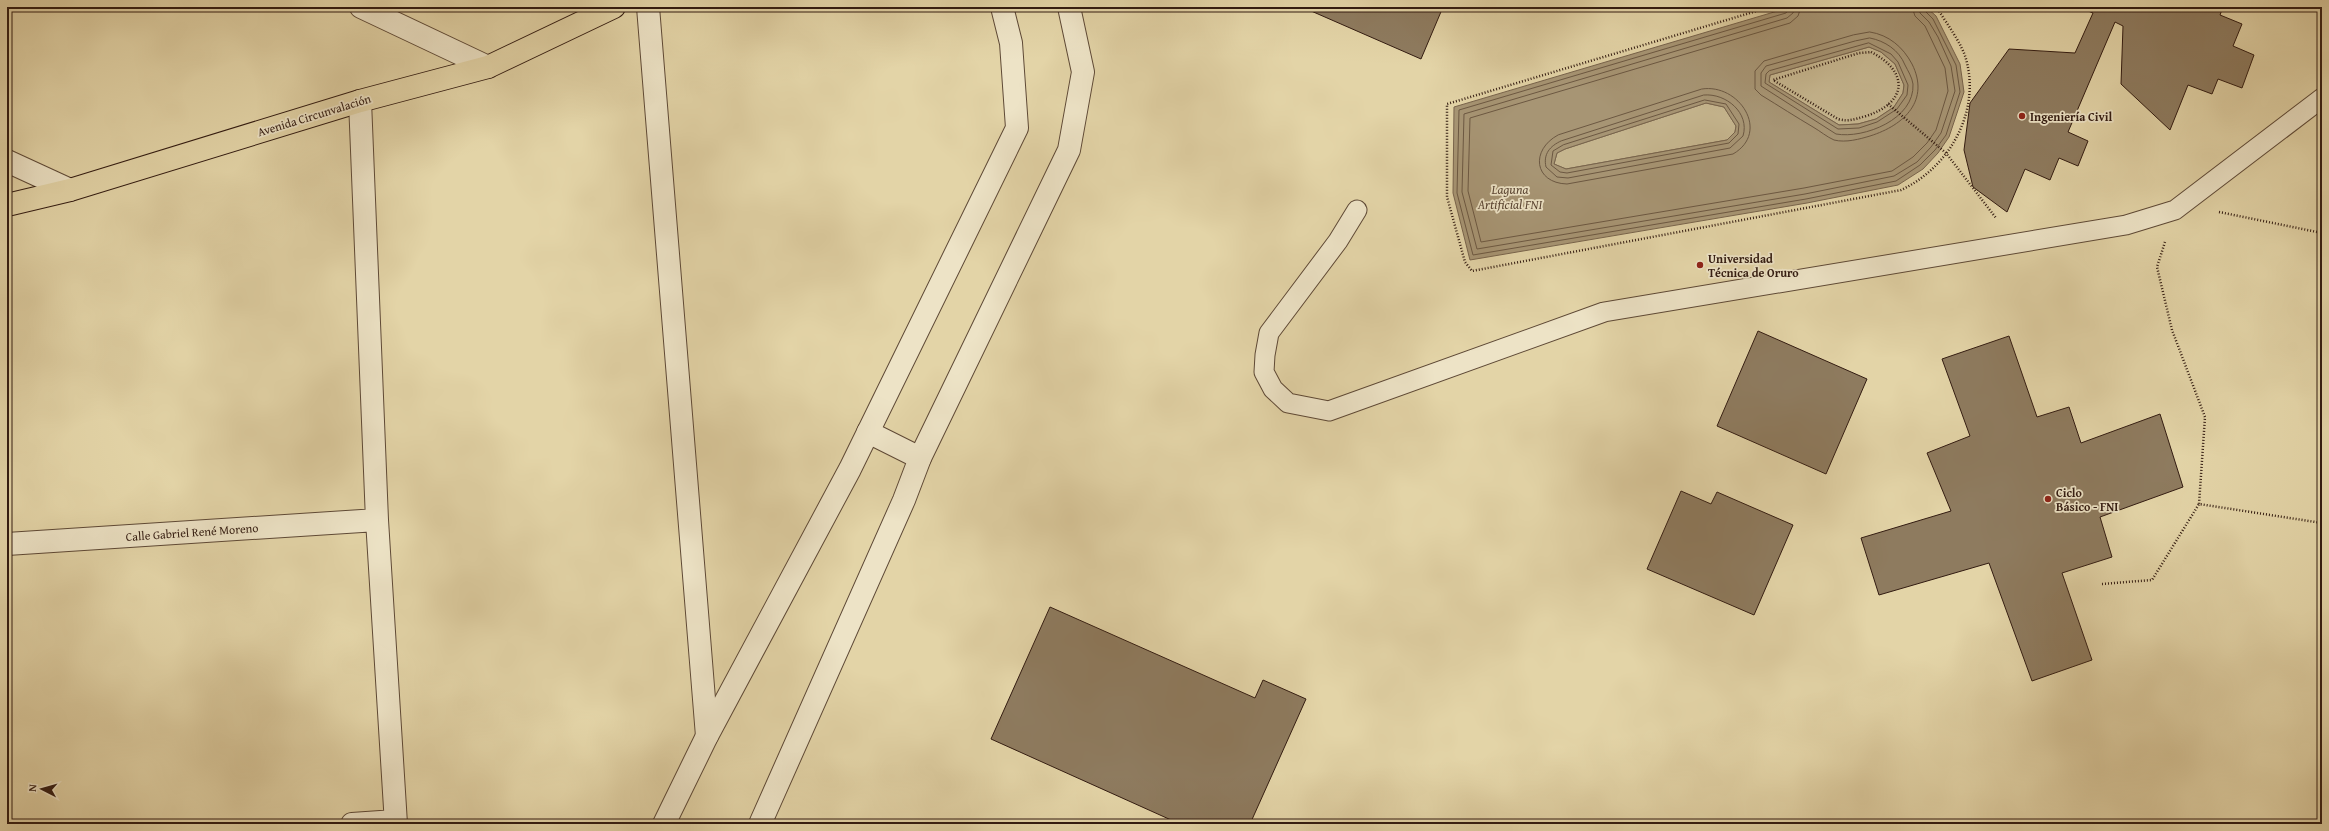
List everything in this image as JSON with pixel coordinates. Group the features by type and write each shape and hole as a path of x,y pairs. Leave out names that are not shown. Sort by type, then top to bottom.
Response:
{"main road":[{"name":"Avenida Circunvalación","path":"7,205 70,190 360,101 488,67 614,7"}],"street":[{"path":"361,7 488,67"},
{"path":"648,7 707,736"},
{"path":"666,823 707,736 868,432 1017,128 1011,43 1002,7"},
{"path":"760,824 904,500 920,458 1069,150 1083,72 1069,7"},
{"path":"352,824 396,823 377,520 360,101"},
{"path":"7,161 70,190"},
{"path":"868,432 920,458"},
{"name":"Calle Gabriel René Moreno","path":"7,544 377,520"}],"lane":[{"path":"1356,210 1338,242 1270,333 1264,372 1273,389 1288,403 1329,411 1604,312 2126,226 2175,210 2322,98"}],"path":[{"path":"1770,7 1448,104 1447,196 1465,262 1472,271 1901,190 1913,184 1933,169 1959,136 1971,89 1966,58 1939,11 1934,7"},
{"path":"1871,52 1887,63 1897,78 1899,89 1896,96 1888,104 1882,110 1848,122 1838,120 1773,80 1859,53 1871,52"},
{"path":"1888,104 1946,153 1997,219"},
{"path":"2102,584 2152,580 2199,504 2205,417 2172,330 2157,267 2175,210"},
{"path":"2218,212 2322,232"},
{"path":"2199,504 2322,523"}],"shaded area":[{"path":"1869,47 1881,52 1895,64 1904,85 1903,93 1894,107 1876,119 1858,124 1839,125 1769,82 1770,75"},
{"path":"1706,103 1724,107 1736,126 1735,132 1727,140 1566,169 1554,164 1557,153 1565,149"}],"water":[{"name":"Laguna Artificial FNI","path":"1791,7 1926,7 1936,16 1960,64 1964,92 1949,137 1938,153 1923,169 1898,185 1807,203 1470,260 1453,193 1454,107","holes":["1869,47 1881,52 1895,64 1904,85 1903,93 1894,107 1876,119 1858,124 1839,125 1769,82 1770,75","1706,103 1724,107 1736,126 1735,132 1727,140 1566,169 1554,164 1557,153 1565,149"]}],"building":[{"path":"1302,7 1443,7 1421,59"},
{"name":"Ingeniería Civil","path":"2078,7 2223,7 2220,15 2242,24 2233,46 2254,55 2242,88 2218,79 2212,94 2188,85 2170,130 2121,84 2123,26 2115,22 2068,132 2088,141 2078,166 2059,158 2050,180 2025,169 2007,212 1973,187 1964,150 1970,103 2009,49 2075,53 2093,13"},
{"path":"1758,331 1867,379 1826,474 1717,426"},
{"name":"Ciclo Básico - FNI","path":"2009,336 2037,417 2069,407 2081,443 2160,414 2183,487 2100,517 2112,557 2062,573 2092,660 2032,681 1989,563 1879,595 1861,538 1951,511 1927,453 1970,436 1942,359"},
{"path":"1681,491 1711,504 1717,492 1793,525 1754,615 1647,569"},
{"path":"1050,607 1255,698 1263,680 1306,699 1250,824 1180,824 991,739"}],"place":[{"name":"Ingeniería Civil","path":"2022,116"},
{"name":"Universidad Técnica de Oruro","path":"1700,265"},
{"name":"Ciclo Básico - FNI","path":"2048,499"}]}
